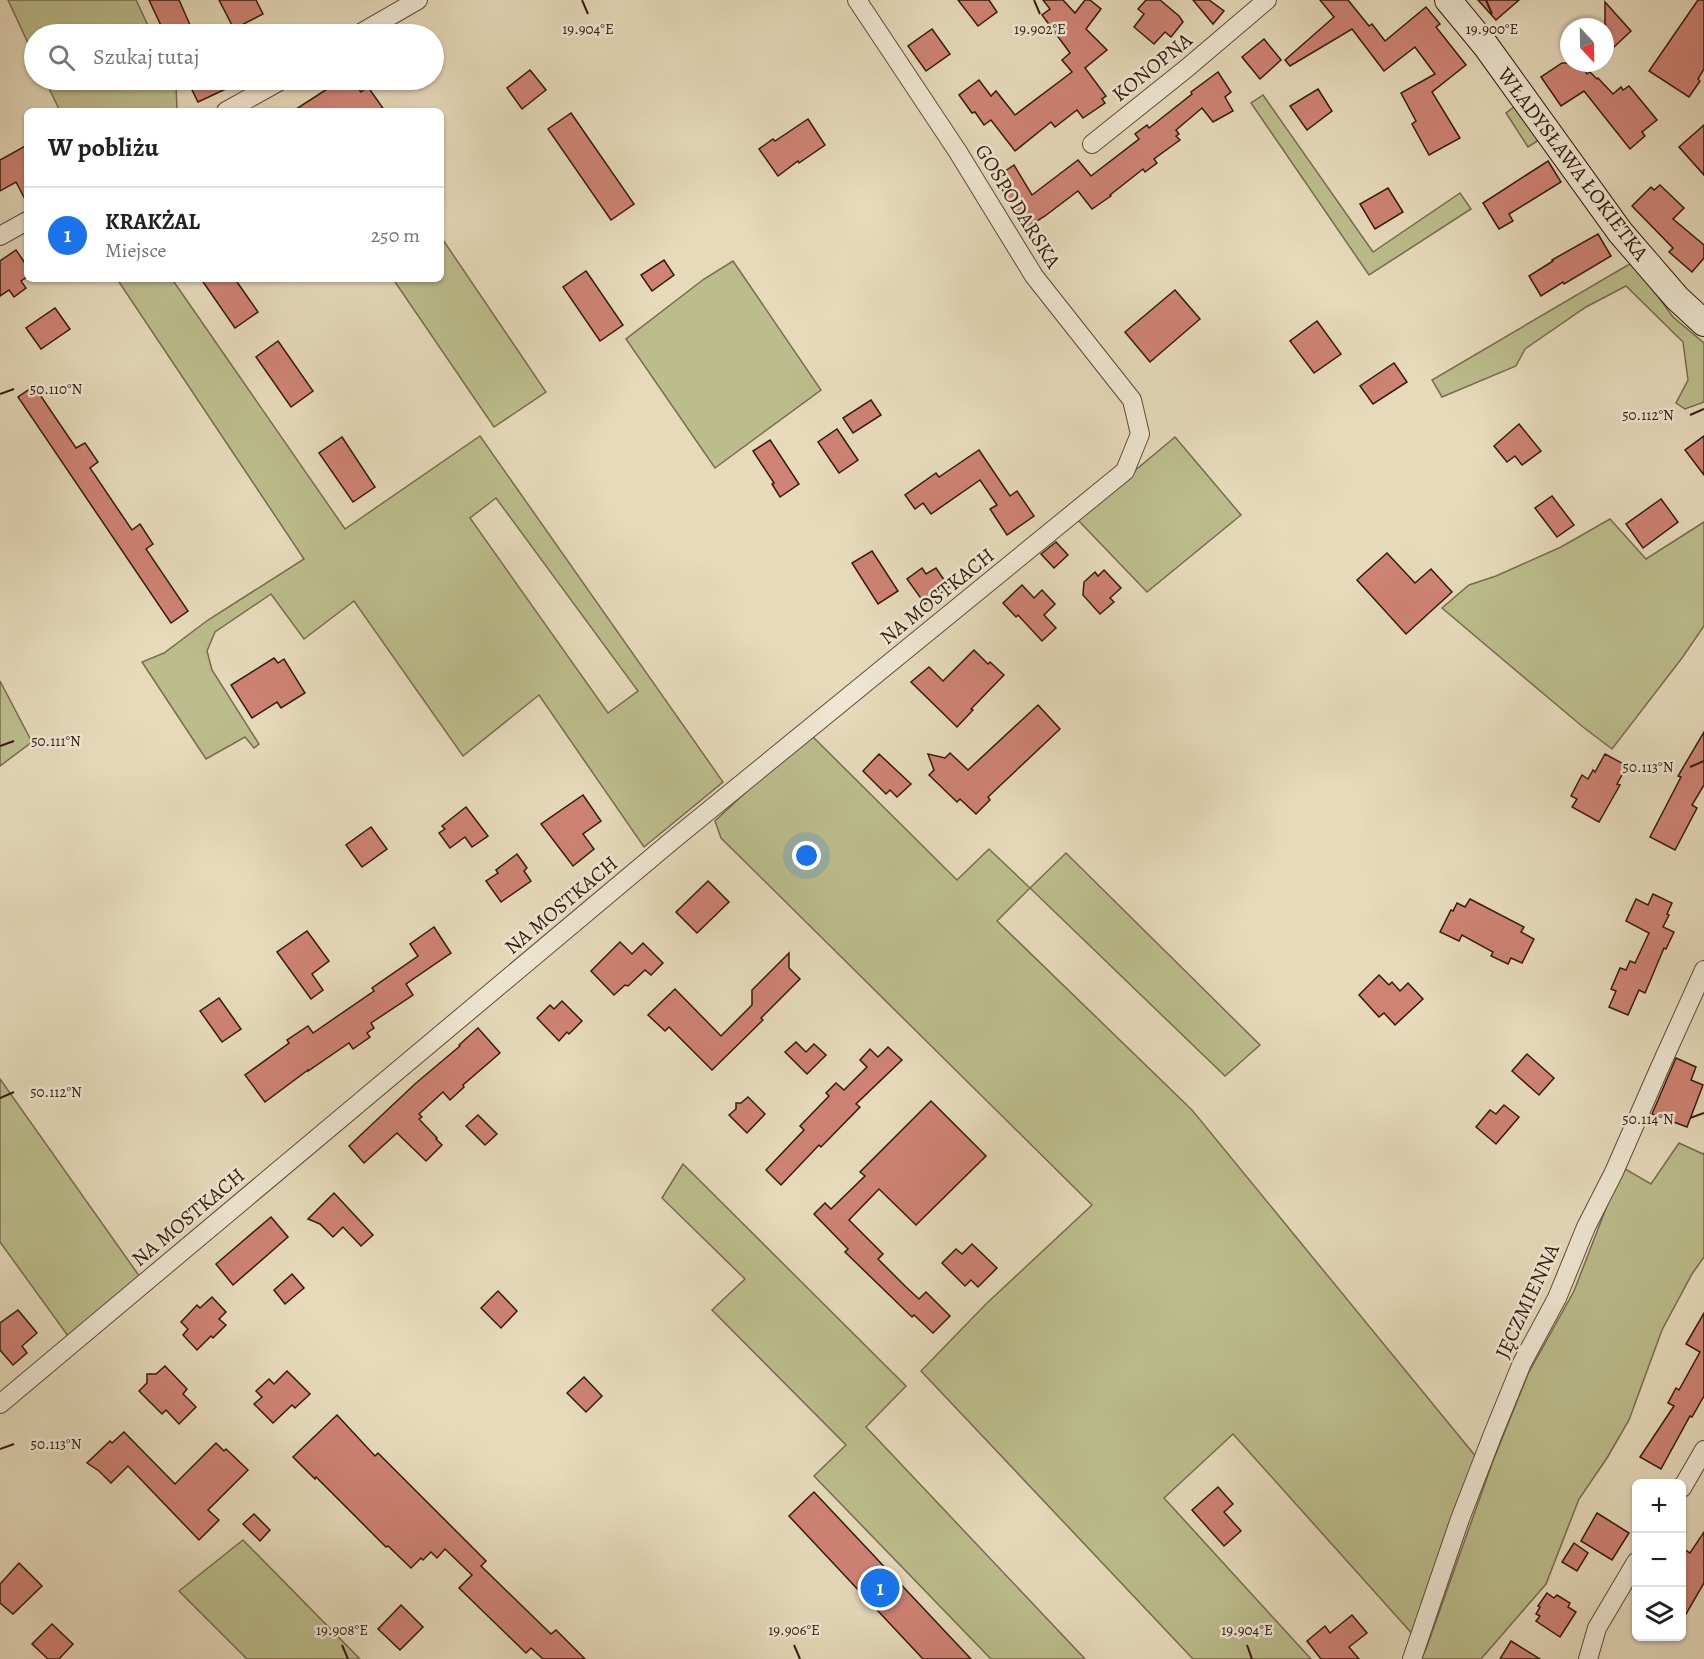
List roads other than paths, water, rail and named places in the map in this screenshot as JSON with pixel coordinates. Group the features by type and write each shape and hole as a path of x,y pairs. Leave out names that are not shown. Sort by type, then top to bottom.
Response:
{"street":[{"path":"376,24 418,0"},
{"name":"GOSPODARSKA","path":"857,0 958,152 1034,276 1132,400 1140,434"},
{"name":"KONOPNA","path":"1092,144 1267,0"},
{"name":"WŁADYSŁAWA ŁOKIETKA","path":"1448,0 1486,46 1620,232 1677,298 1704,322"},
{"path":"231,108 264,90"},
{"path":"0,236 24,223"},
{"name":"NA MOSTKACH","path":"0,1404 674,839 1125,471 1140,434"},
{"name":"JĘCZMIENNA","path":"1412,1659 1460,1519 1522,1363 1557,1298 1586,1227 1614,1172 1704,970"},
{"path":"1686,1481 1704,1450"},
{"path":"1588,1659 1597,1628 1632,1569"}],"place":[{"name":"KRAKŻAL","path":"880,1588"}]}
